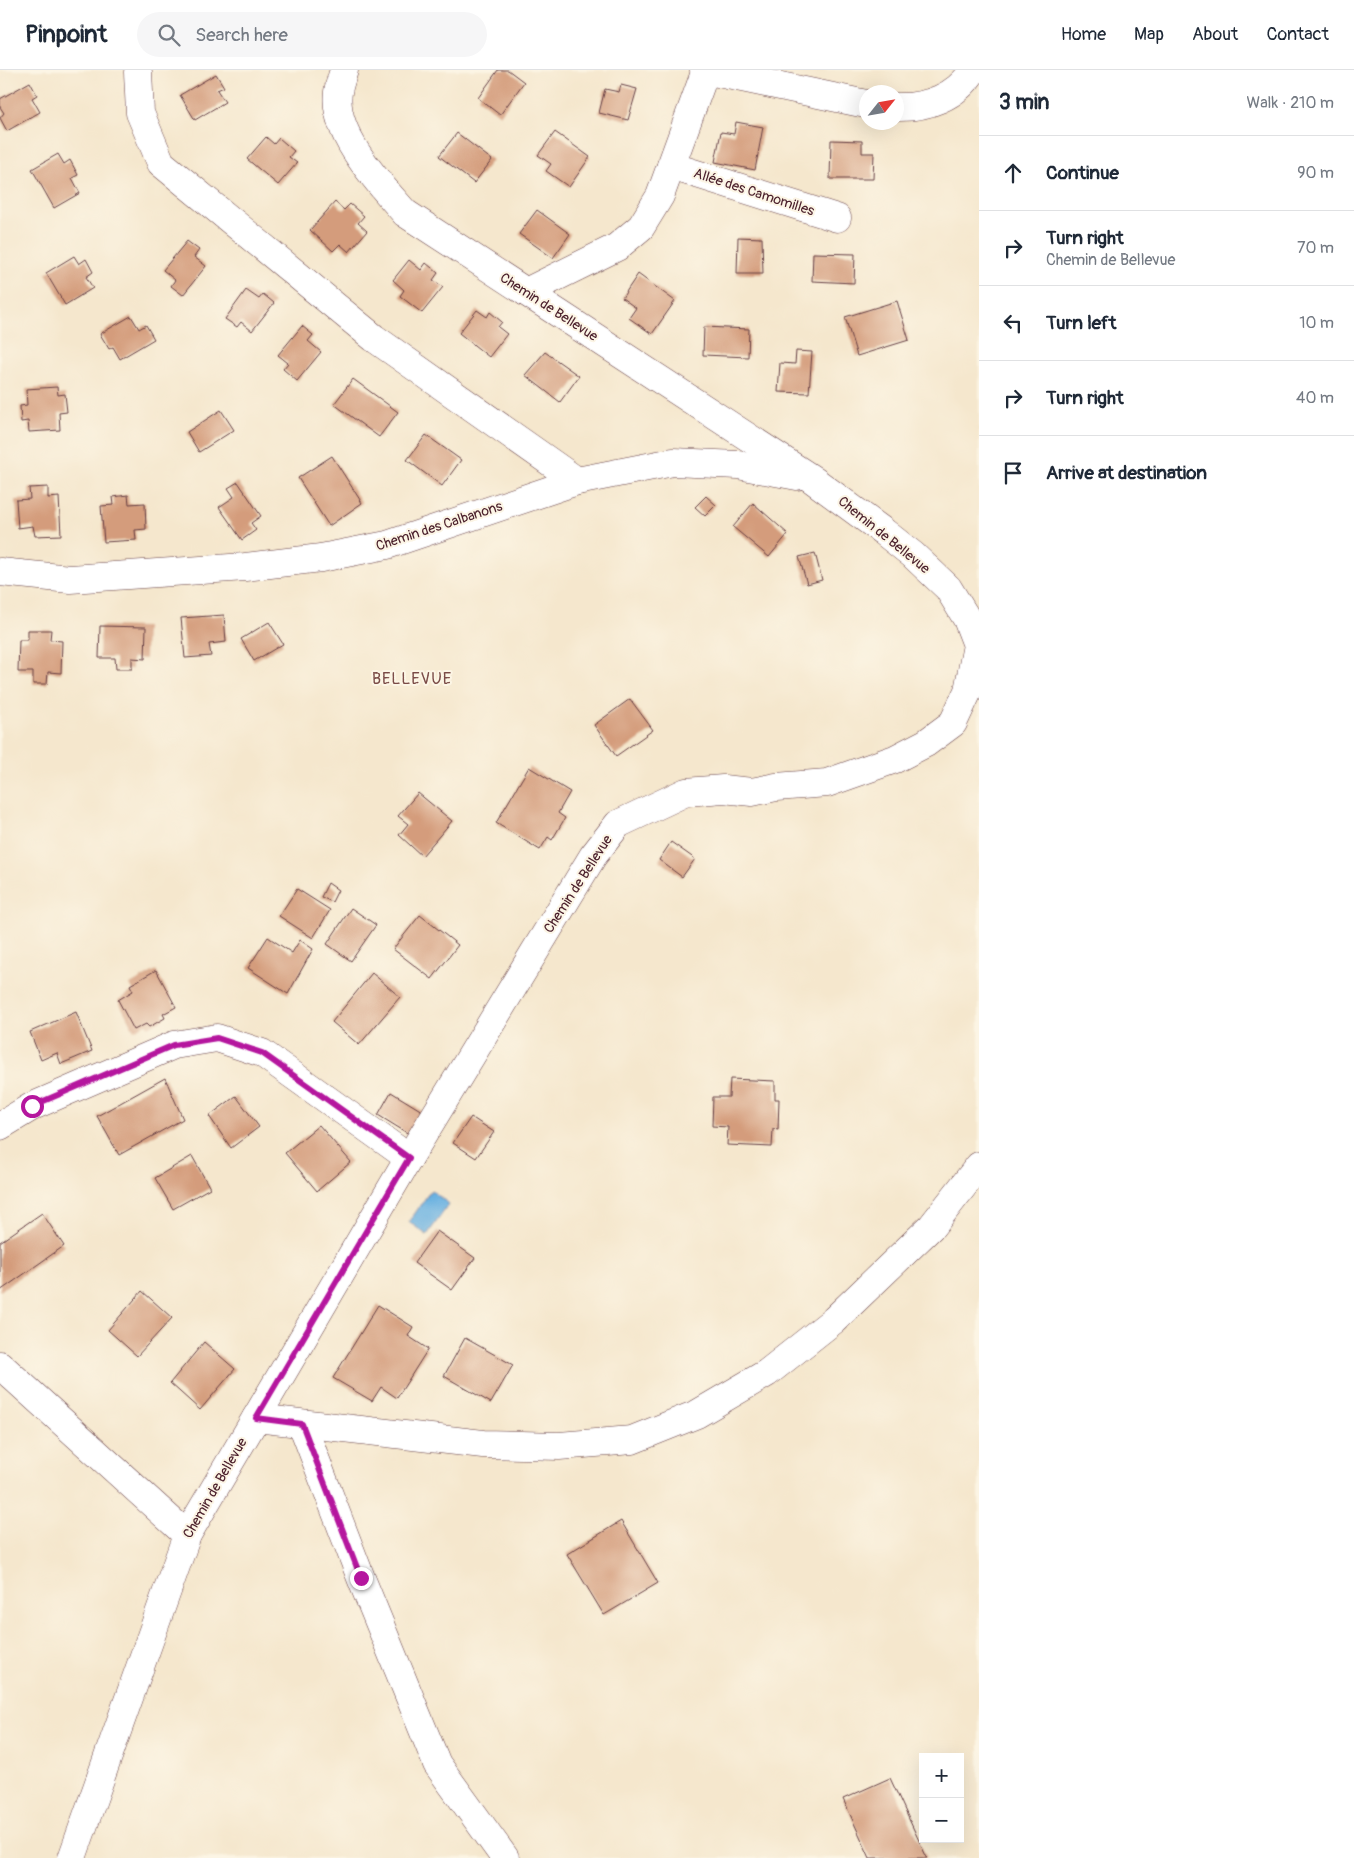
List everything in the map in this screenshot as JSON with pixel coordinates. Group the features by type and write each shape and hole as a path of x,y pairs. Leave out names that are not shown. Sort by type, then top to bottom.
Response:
{"street":[{"name":"Chemin de Bellevue","path":"72,1858 187,1535 409,1158 593,856 618,824 686,792 723,789 752,792 776,787 827,784 895,759 926,743 953,723 968,691 977,646 968,618 948,588 913,555 812,479 405,214 364,165 342,128 337,94 344,70"},
{"path":"526,292 617,248 641,227 660,196 705,70 859,103"},
{"path":"904,107 918,107 948,96 968,80 973,70"},
{"path":"138,72 140,113 161,163 374,338 577,481"},
{"name":"Allée des Camomilles","path":"671,166 837,218"},
{"name":"Chemin des Calbanons","path":"0,572 70,579 245,567 321,558 387,545 577,481 673,462 738,464 812,479"},
{"path":"0,1126 32,1106 174,1045 217,1038 262,1053 409,1158"},
{"path":"256,1418 483,1444 559,1446 632,1440 697,1414 759,1377 826,1326 932,1226 979,1166"},
{"path":"0,1365 187,1535"},
{"path":"302,1424 361,1578 437,1764 505,1858"}],"water":[{"path":"431,1190 449,1204 427,1235 409,1222"}],"building":[{"path":"498,70 508,70 524,82 500,115 478,98"},
{"path":"216,74 224,87 217,90 225,102 195,120 180,95"},
{"path":"30,82 37,95 32,98 40,112 7,131 0,118 4,113 0,107 0,99"},
{"path":"621,85 637,89 628,120 599,113 605,89 619,92"},
{"path":"736,122 763,127 755,170 715,162 721,132 734,134"},
{"path":"555,132 590,157 569,187 546,171 551,164 538,155"},
{"path":"457,133 492,160 474,183 439,156"},
{"path":"266,137 274,144 279,138 294,151 289,157 297,163 278,185 247,159"},
{"path":"831,140 862,141 862,153 874,153 873,179 830,179"},
{"path":"58,154 64,164 70,160 78,175 72,178 80,193 54,208 32,169"},
{"path":"335,202 344,210 350,204 364,216 358,223 367,231 349,252 340,244 333,251 310,230"},
{"path":"537,210 570,234 553,258 519,234"},
{"path":"738,237 762,238 763,274 737,274"},
{"path":"187,241 199,250 194,257 206,266 183,295 171,286 175,280 163,270"},
{"path":"813,253 855,254 854,283 812,281"},
{"path":"74,256 79,264 86,259 93,272 86,277 93,288 65,305 46,273"},
{"path":"409,260 421,270 426,263 438,273 433,280 443,287 422,313 400,296 404,290 393,280"},
{"path":"638,274 675,301 652,334 629,318 636,308 622,298"},
{"path":"246,290 259,299 263,294 274,303 252,331 241,322 237,327 225,319"},
{"path":"897,301 909,340 857,356 845,317"},
{"path":"477,310 487,317 490,312 502,322 498,327 507,334 489,357 459,333"},
{"path":"131,316 139,329 146,325 154,339 120,359 113,347 109,349 100,334"},
{"path":"302,326 313,335 308,341 321,352 297,381 283,369 288,363 278,355"},
{"path":"704,327 749,329 748,357 703,355"},
{"path":"796,351 812,352 809,393 778,392 780,363 795,364"},
{"path":"545,352 579,376 560,402 525,375"},
{"path":"353,379 398,412 379,437 334,404"},
{"path":"57,387 58,395 65,394 67,412 59,413 60,430 29,432 28,421 21,422 20,406 27,405 26,389"},
{"path":"221,410 234,430 199,452 187,432"},
{"path":"426,435 461,460 442,486 407,460"},
{"path":"332,456 362,503 329,526 298,478"},
{"path":"238,482 261,516 251,523 256,530 242,540 219,507 234,497 228,488"},
{"path":"48,487 48,498 59,497 61,535 35,536 33,526 18,528 16,500 30,499 29,488"},
{"path":"128,495 129,504 145,503 146,529 135,530 136,540 104,542 101,506 114,505 113,497"},
{"path":"706,496 716,505 705,516 695,507"},
{"path":"753,503 788,534 769,557 733,527"},
{"path":"815,553 822,580 807,584 799,557"},
{"path":"224,615 226,642 209,644 211,656 185,658 181,618"},
{"path":"269,622 283,644 254,661 241,639"},
{"path":"100,626 146,627 145,659 132,658 132,669 116,669 115,658 99,658"},
{"path":"28,630 51,630 50,640 62,641 61,673 48,672 47,684 33,684 33,672 18,672 19,640 28,640"},
{"path":"630,699 653,730 616,756 594,725"},
{"path":"529,767 570,792 558,813 565,818 552,840 548,837 540,850 496,823"},
{"path":"418,793 452,821 422,856 399,835 408,824 398,816"},
{"path":"671,842 695,859 682,877 659,860"},
{"path":"328,883 338,890 332,902 321,897"},
{"path":"297,889 330,910 313,938 279,916"},
{"path":"351,908 376,925 351,961 327,944"},
{"path":"420,915 458,945 432,979 393,949"},
{"path":"268,937 292,953 300,940 313,949 288,994 248,968"},
{"path":"156,970 176,1007 163,1014 165,1018 149,1027 146,1024 134,1030 118,1000 133,991 130,985"},
{"path":"372,973 400,997 359,1045 332,1022"},
{"path":"76,1012 92,1051 61,1064 57,1053 41,1060 30,1032"},
{"path":"165,1078 183,1119 119,1155 97,1116"},
{"path":"730,1079 775,1081 775,1099 779,1099 778,1130 773,1129 772,1147 727,1145 728,1127 712,1126 713,1097 729,1097"},
{"path":"391,1092 427,1114 412,1136 378,1115"},
{"path":"236,1096 259,1127 231,1148 209,1116"},
{"path":"471,1117 494,1132 476,1158 453,1143"},
{"path":"319,1125 351,1162 317,1191 285,1153"},
{"path":"192,1156 210,1188 173,1209 155,1178"},
{"path":"42,1213 64,1246 0,1291 0,1242"},
{"path":"437,1231 475,1258 452,1290 414,1263"},
{"path":"142,1291 172,1318 137,1356 108,1330"},
{"path":"378,1305 413,1327 408,1336 428,1349 397,1398 381,1387 372,1401 333,1378"},
{"path":"465,1338 513,1365 491,1403 444,1376"},
{"path":"204,1342 235,1369 200,1410 170,1383"},
{"path":"621,1521 658,1583 604,1615 567,1554"},
{"path":"890,1778 927,1858 870,1858 843,1799"}],"district":[{"name":"BELLEVUE","path":"412,679"}],"route":[{"path":"32,1106 174,1045 217,1038 262,1053 409,1158 256,1418 302,1424 361,1578"}]}
